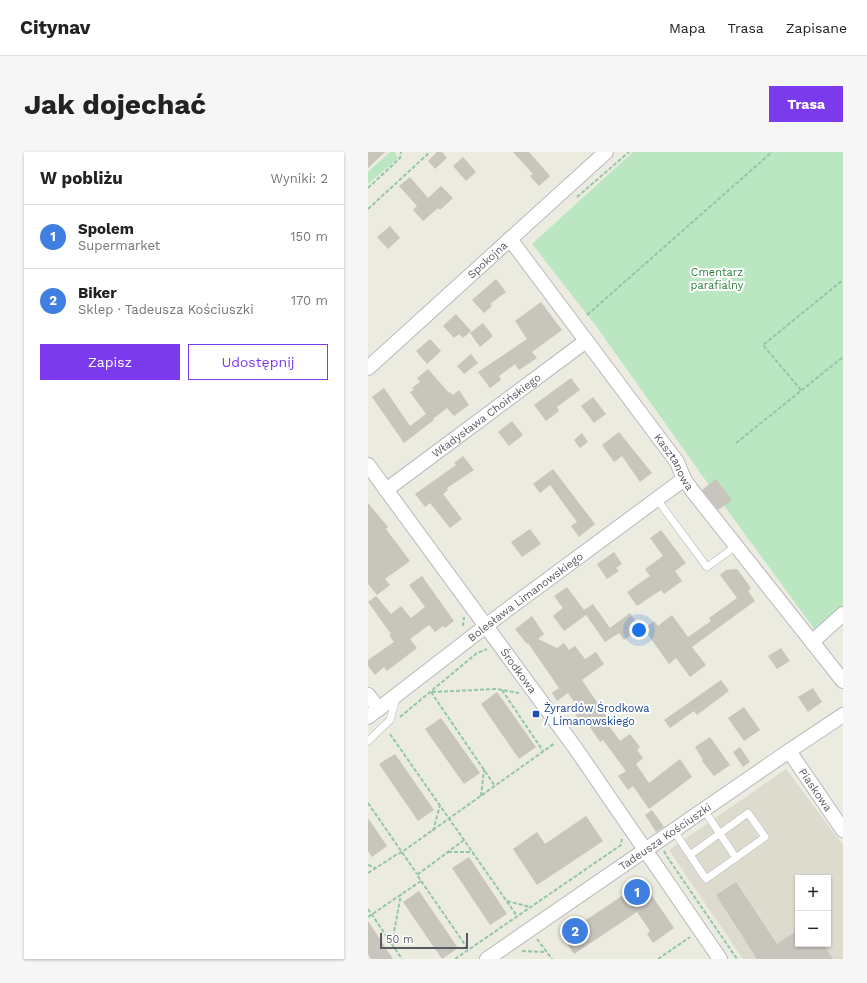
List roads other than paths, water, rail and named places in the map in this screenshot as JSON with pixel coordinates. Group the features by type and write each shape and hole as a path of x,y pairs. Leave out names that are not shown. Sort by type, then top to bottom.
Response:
{"street":[{"name":"Spokojna","path":"368,368 510,239 599,154"},
{"name":"Kasztanowa","path":"510,239 677,462 684,479 843,681"},
{"name":"Władysława Choińskiego","path":"386,490 586,341"},
{"name":"Środkowa","path":"368,465 576,749 720,959"},
{"name":"Bolesława Limanowskiego","path":"373,713 485,626 655,498 684,479"},
{"path":"812,642 843,614"},
{"path":"368,695 373,713"},
{"name":"Tadeusza Kościuszki","path":"487,959 788,751 843,715"},
{"name":"Piaskowa","path":"788,751 843,830"}],"lane":[{"path":"655,498 707,567 736,546"},
{"path":"368,741 390,720 397,695"},
{"path":"704,810 721,833 736,858"},
{"path":"674,831 690,855 706,879 765,837 748,813 690,855"}],"place":[{"name":"Żyrardów Środkowa / Limanowskiego","path":"536,714"},
{"name":"Spolem","path":"637,892"},
{"name":"Biker","path":"575,931"}],"park label":[{"name":"Cmentarz parafialny","path":"717,278"}]}
